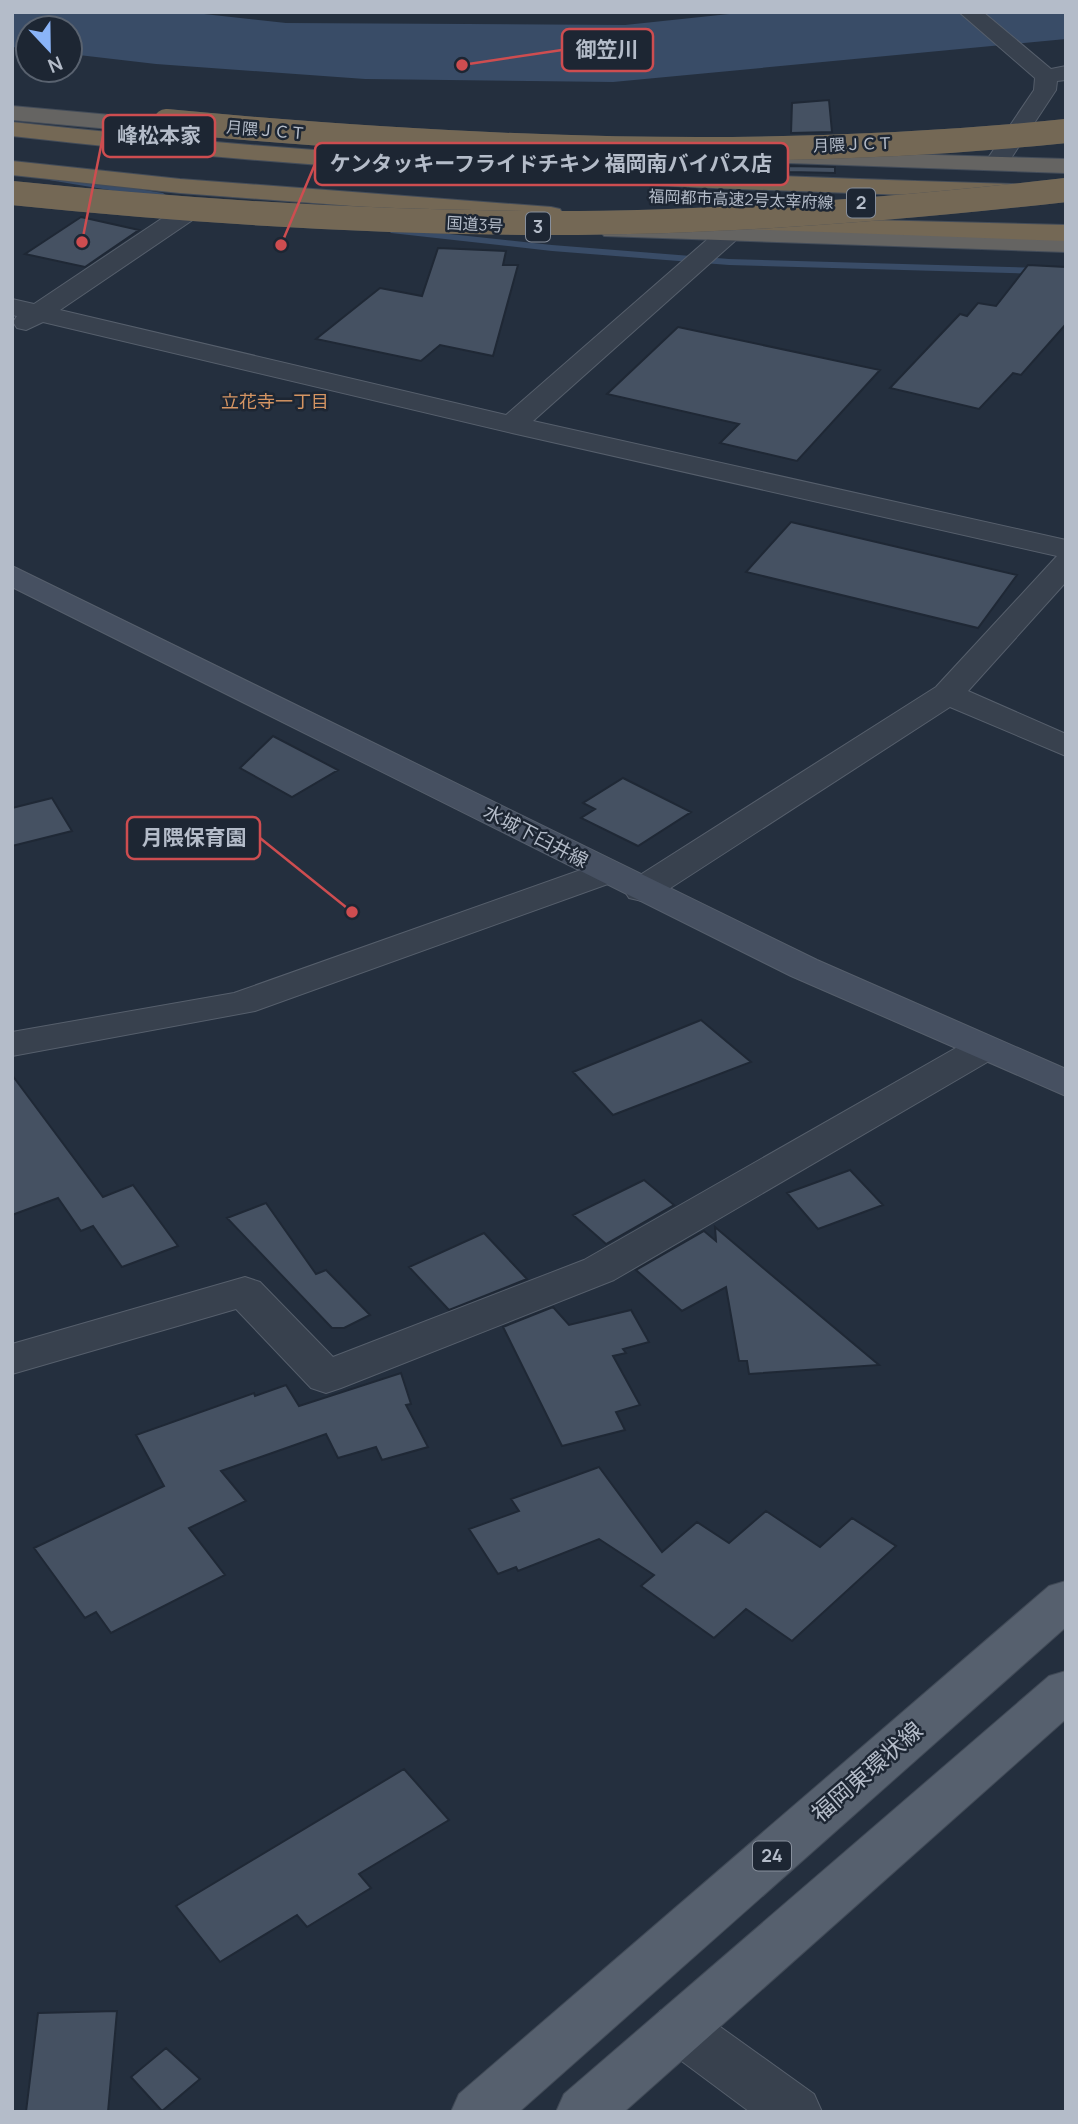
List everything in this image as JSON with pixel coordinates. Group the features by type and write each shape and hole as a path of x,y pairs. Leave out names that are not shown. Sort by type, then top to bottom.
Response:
{"highway":[{"name":"月隈ＪＣＴ","path":"12,103 259,130 577,148 876,144 1066,131"},
{"path":"12,113 149,127 453,149 1066,166"},
{"name":"福岡都市高速2号太宰府線","path":"12,129 269,157 659,188 1066,191"},
{"name":"福岡都市高速2号太宰府線","path":"12,145 262,172 1066,208"},
{"path":"12,168 206,188 729,230 1066,233"},
{"name":"福岡都市高速2号太宰府線","path":"12,191 247,214 527,224 753,217 1066,191"},
{"name":"国道3号","path":"12,191 191,210 1066,244"}],"main road":[{"name":"水城下臼井線","path":"12,575 642,890 804,968 1066,1084"},
{"name":"福岡東環状線","path":"479,2112 1066,1600"},
{"path":"584,2112 1066,1690"}],"street":[{"path":"970,12 1056,75 996,164"},
{"path":"12,331 25,310 191,210"},
{"path":"512,425 729,230"},
{"path":"25,310 512,425 1066,549"},
{"path":"642,890 948,694 1066,563"},
{"path":"948,694 1066,746"},
{"path":"12,1044 242,1003 606,872"},
{"path":"12,1359 245,1292 326,1377 599,1270 982,1049"},
{"path":"679,2028 794,2112"}],"water":[{"path":"12,12 186,12 286,23 625,25 748,12 1066,12 1066,39 613,82 365,79 156,64 84,56 84,14 14,14 12,47"}],"building":[{"path":"829,100 832,132 791,133 792,103"},
{"path":"789,166 835,167 835,173 789,172"},
{"path":"81,217 139,230 85,267 25,254"},
{"path":"438,248 506,251 503,265 518,265 493,356 440,345 421,361 316,339 380,288 422,296"},
{"path":"1028,265 1066,267 1066,324 1021,375 1013,373 979,409 890,388 960,314 967,316 978,303 996,306"},
{"path":"678,327 880,370 797,461 720,443 739,424 607,394"},
{"path":"791,522 1017,575 978,628 746,572"},
{"path":"273,736 338,770 292,797 240,768"},
{"path":"623,778 691,812 638,846 581,818 595,809 583,803"},
{"path":"52,798 72,831 12,846 12,808"},
{"path":"701,1020 751,1062 613,1115 573,1072"},
{"path":"12,1075 103,1197 133,1185 178,1246 122,1267 93,1226 81,1231 58,1198 12,1215"},
{"path":"850,1170 883,1205 818,1229 787,1193"},
{"path":"644,1180 674,1205 606,1244 573,1215"},
{"path":"266,1203 316,1274 326,1270 370,1315 344,1328 332,1328 227,1218"},
{"path":"715,1227 879,1365 749,1374 747,1361 739,1361 726,1287 682,1311 636,1270 704,1231 716,1241"},
{"path":"484,1233 527,1279 449,1310 409,1267"},
{"path":"553,1307 569,1325 631,1310 649,1342 623,1349 626,1353 613,1356 640,1405 616,1412 625,1430 562,1446 503,1327"},
{"path":"401,1373 411,1404 406,1405 428,1447 382,1460 376,1447 338,1458 326,1434 221,1471 246,1501 189,1528 225,1575 111,1633 96,1612 85,1618 34,1548 164,1486 136,1435 254,1393 255,1396 286,1385 299,1406"},
{"path":"599,1467 662,1552 697,1522 729,1543 766,1511 820,1547 852,1518 896,1546 792,1641 746,1609 714,1638 641,1586 654,1575 599,1539 518,1571 516,1567 498,1574 469,1529 519,1511 511,1499"},
{"path":"404,1769 449,1820 359,1874 371,1888 307,1927 297,1915 220,1962 176,1906"},
{"path":"117,2011 108,2112 26,2112 38,2013"},
{"path":"166,2048 200,2079 162,2111 131,2077"}],"waterway":[{"path":"52,178 163,196"},
{"path":"394,231 552,248 729,262 1041,271"}],"place":[{"name":"御笠川","path":"462,65"},
{"name":"峰松本家","path":"82,242"},
{"name":"ケンタッキーフライドチキン 福岡南バイパス店","path":"281,245"},
{"name":"月隈保育園","path":"352,912"}],"district":[{"name":"立花寺一丁目","path":"275,402"}]}
